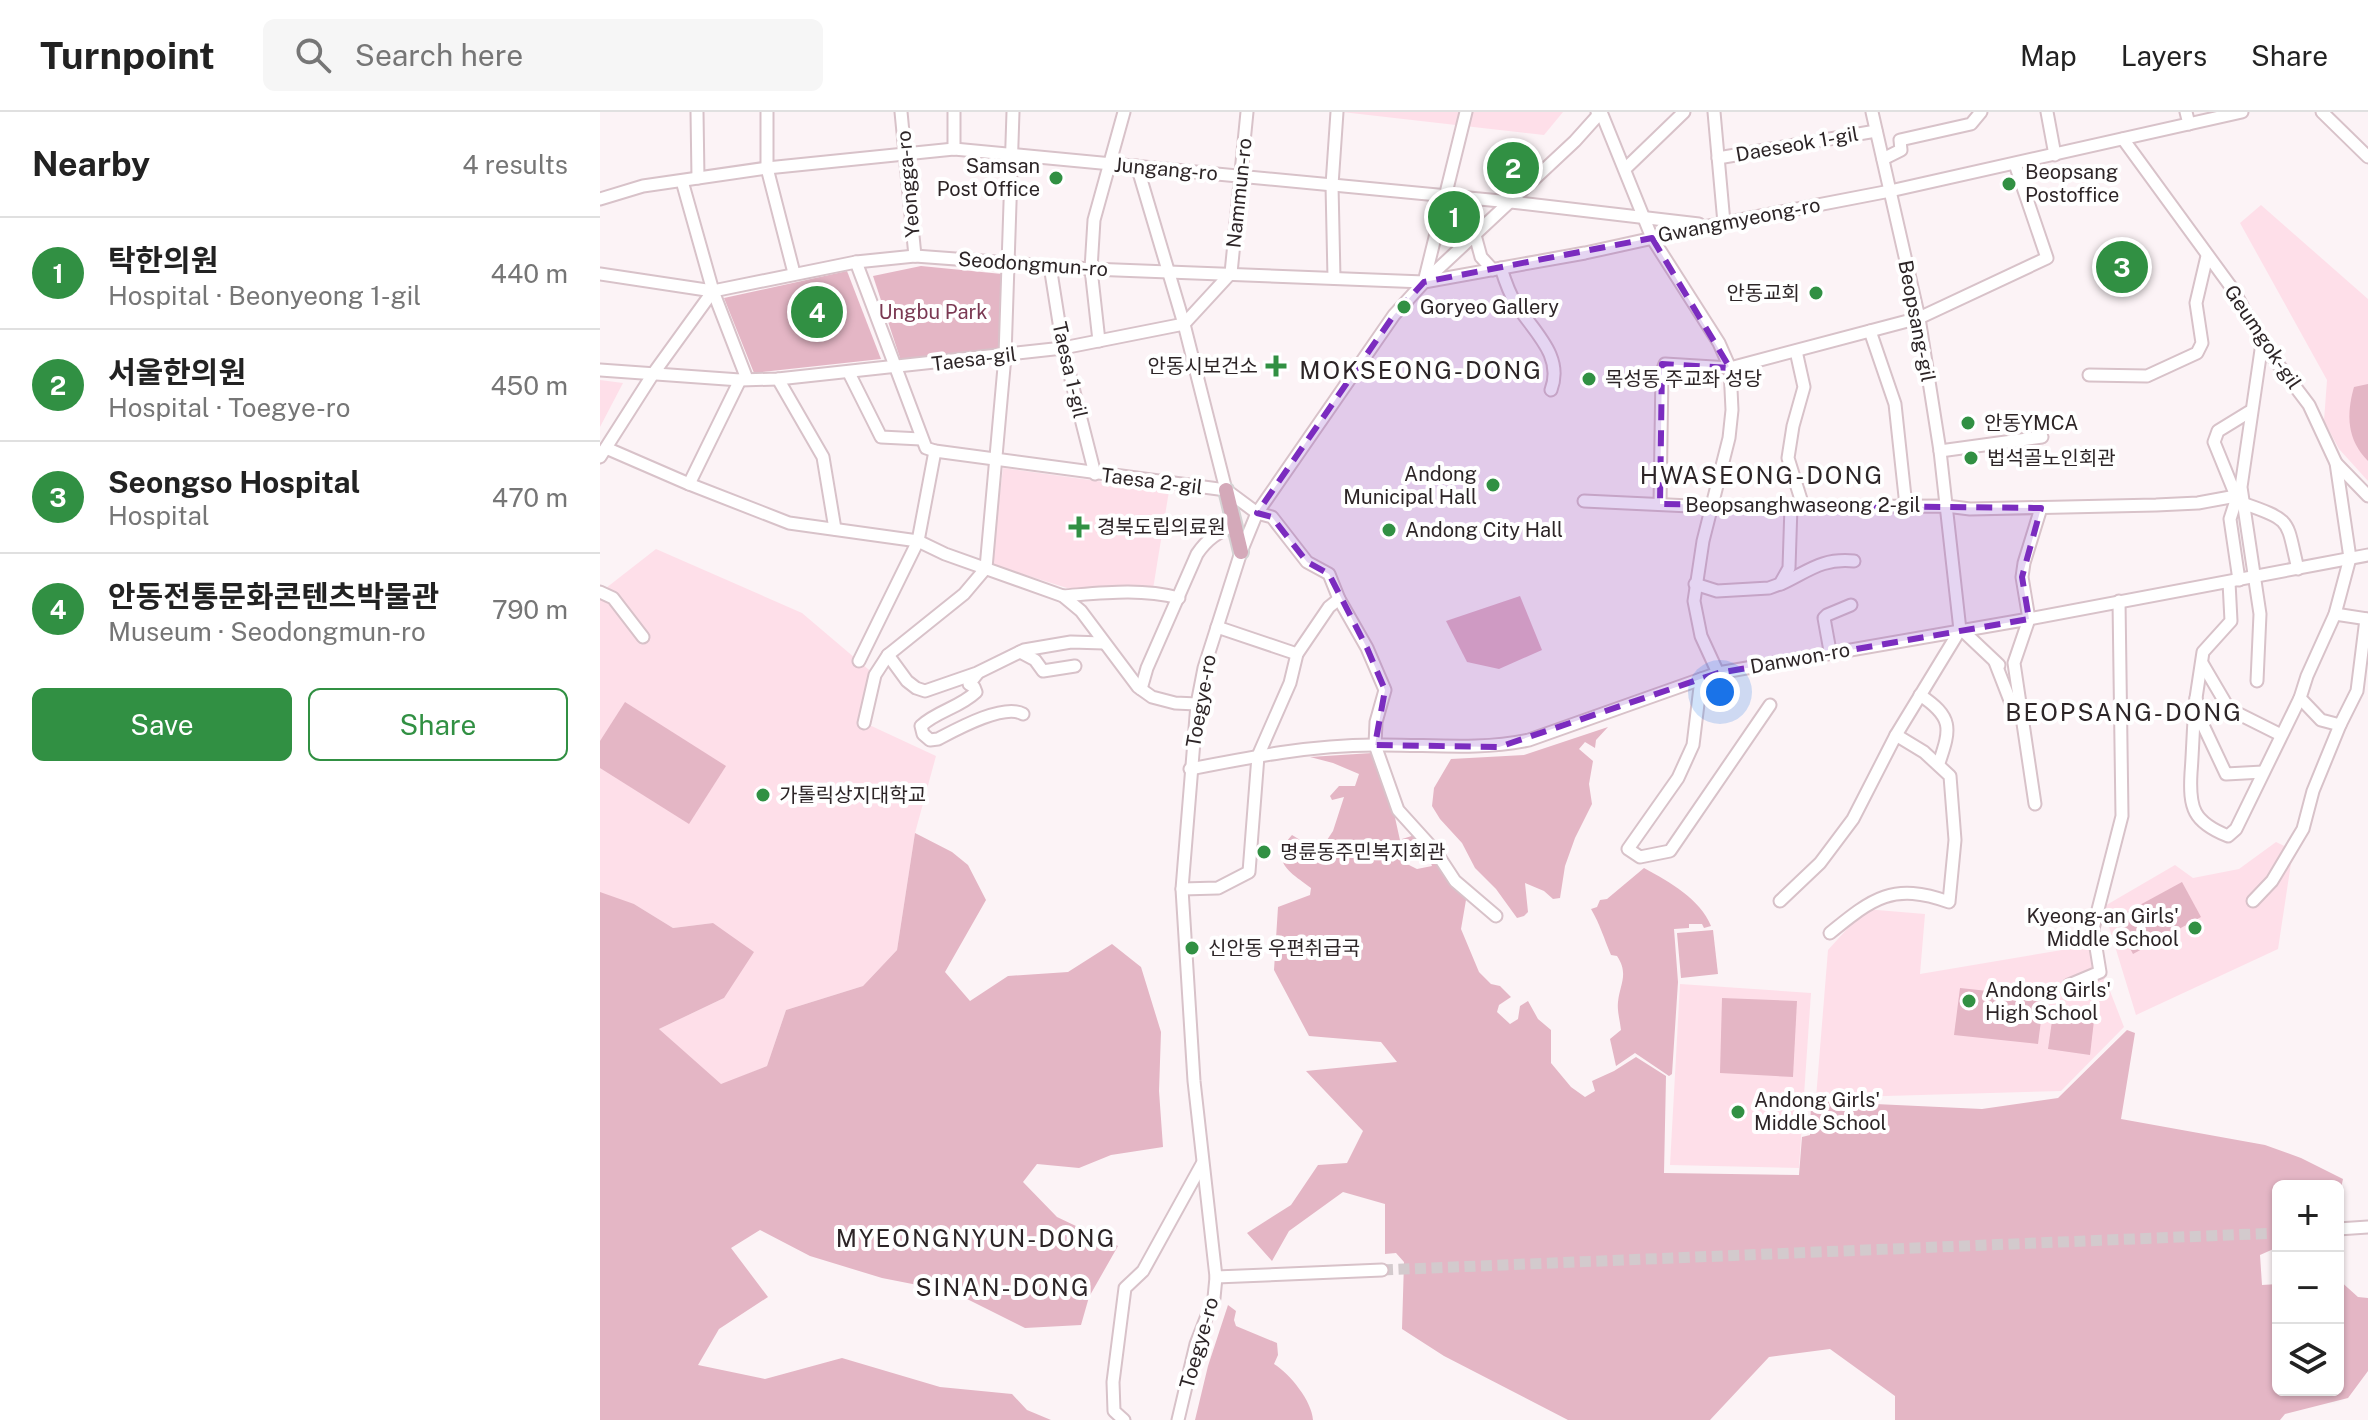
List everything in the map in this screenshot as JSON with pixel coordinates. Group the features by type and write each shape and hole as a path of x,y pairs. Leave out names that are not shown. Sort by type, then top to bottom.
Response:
{"main road":[{"path":"1226,490 1241,552"}],"street":[{"path":"697,112 698,178"},
{"path":"767,112 767,168 794,273"},
{"name":"Yeongga-ro","path":"901,112 915,256"},
{"path":"954,112 954,149"},
{"path":"864,723 875,675 888,655 964,594 986,568 1005,356 1013,112"},
{"path":"1099,341 1091,269 1094,220 1124,112"},
{"name":"Nammun-ro","path":"1231,273 1247,112"},
{"path":"1334,278 1332,185 1337,112"},
{"path":"1424,282 1466,112"},
{"path":"1599,112 1652,238 1719,343 1730,368 1732,410 1729,438 1695,584 1695,616 1718,673"},
{"name":"Toegye-ro","path":"1178,1420 1196,1344 1214,1298 1216,1277 1202,1163 1182,889 1190,769 1204,668 1241,552 1257,513 1394,315 1424,282 1575,141 1599,112"},
{"path":"1625,169 1684,112"},
{"path":"1714,112 1724,223"},
{"name":"Beopsang-gil","path":"1872,112 1919,318 1940,451 1962,630"},
{"path":"1883,159 1901,150 1900,140 1971,124 1981,112"},
{"path":"2047,112 2055,155"},
{"name":"Gwangmyeong-ro","path":"1231,273 1424,282 1890,191 2123,139 2187,118 2242,112"},
{"path":"2322,112 2368,157"},
{"name":"Daeseok 1-gil","path":"1718,158 1876,131"},
{"name":"Geumgok-gil","path":"2123,139 2234,291 2262,343 2309,405 2336,463 2350,558"},
{"name":"Jungang-ro","path":"600,199 643,186 767,168 954,149 1511,202 1708,226"},
{"path":"1730,368 1919,318 2047,258 2015,164"},
{"name":"Taesa 2-gil","path":"935,451 1226,490 1184,324 1137,166"},
{"path":"682,181 713,291 744,380 689,484"},
{"path":"1475,235 1481,257 1497,269 1516,303 1551,352 1556,377 1551,390"},
{"name":"Seodongmun-ro","path":"600,274 713,291 856,262 915,256 1091,269 1231,273"},
{"path":"2089,375 2147,376 2197,353 2202,343 2196,303 2207,256"},
{"path":"856,262 921,439 926,448 935,451 918,541 859,661"},
{"name":"Taesa 1-gil","path":"1050,266 1063,348 1095,474"},
{"path":"1184,324 1231,273"},
{"path":"713,291 653,374 603,452 789,523 918,541 1063,596 1081,611 1141,689 1152,697 1197,704"},
{"name":"Taesa-gil","path":"600,370 744,380 778,379 1005,356 1184,324"},
{"path":"1870,331 1895,404 1901,435 1906,506"},
{"path":"2257,681 2260,614 2241,496 2262,343"},
{"path":"1780,584 1789,568 1797,506 1788,458 1804,387 1796,351"},
{"name":"Beopsanghwaseong 2-gil","path":"1660,504 1662,372 1665,364 1730,368"},
{"path":"849,373 881,437 921,439"},
{"path":"778,379 823,457 835,529"},
{"path":"2249,412 2218,431 2214,442 2241,496 2280,516 2287,526 2298,569"},
{"path":"1940,451 2042,437"},
{"path":"2336,463 2368,496"},
{"path":"1226,490 1257,513 1272,517 1307,562 1329,574 1385,690 1376,722 1375,745 1398,810 1436,852 1455,881 1496,916"},
{"path":"2241,496 2230,519 2234,581 2231,621 2203,652 2190,747 2191,805 2198,817 2224,835 2232,835 2300,698 2335,614 2350,558"},
{"name":"Beopsanghwaseong 2-gil","path":"1584,501 1711,507 1946,506 1970,509 2169,505 2241,496"},
{"path":"2035,804 2014,673 2019,644 2029,619 2022,577 2027,545 2041,508"},
{"path":"1141,689 1147,668 1197,554 1205,541 1235,525"},
{"name":"Danwon-ro","path":"1190,769 1315,747 1499,747 1529,740 1718,673 1830,651 2029,619 2368,555"},
{"path":"1695,584 1717,591 1769,588 1819,564 1854,561"},
{"path":"600,592 613,598 643,637"},
{"path":"1063,596 1155,592 1179,598"},
{"path":"1182,889 1218,888 1249,872 1258,756 1290,683 1297,654 1329,607 1339,599"},
{"path":"2069,985 2100,972 2093,929 2122,816 2119,601"},
{"path":"1830,651 1824,618 1851,605"},
{"path":"2253,901 2272,881 2303,829 2313,791 2357,691 2367,619 2335,614"},
{"path":"1217,627 1297,654"},
{"path":"1780,901 1820,863 1853,819 1896,735 1962,630 1995,662 2014,673"},
{"path":"888,655 907,681 925,691 977,673 1020,652 1071,642 1104,643"},
{"path":"1020,652 1035,660 1043,671 1075,666"},
{"path":"1995,662 2021,723"},
{"path":"2202,663 2229,709 2281,735"},
{"path":"977,673 969,684 976,692 968,700 930,717 921,726 923,734 930,740 938,739 1000,710 1017,710 1023,714"},
{"path":"1701,679 1693,745 1678,778 1628,849 1640,857 1670,851 1770,705"},
{"path":"1920,695 1945,715 1948,729 1939,763"},
{"path":"2196,698 2202,723 2226,774 2263,772"},
{"path":"2300,698 2321,720 2340,725"},
{"path":"1830,933 1859,909 1892,893 1922,892 1949,902 1955,840 1950,776 1939,763 1896,735"},
{"path":"1124,1420 1114,1411 1113,1382 1125,1288 1143,1271 1202,1163"},
{"path":"2344,1229 2368,1227"},
{"path":"1216,1277 1382,1270"}],"highlighted area":[{"path":"1652,238 1730,368 1662,364 1660,504 2041,508 2022,577 2029,619 1718,673 1499,747 1375,745 1385,690 1367,648 1329,574 1307,562 1272,517 1257,513 1394,315 1424,282"}],"shaded area":[{"path":"1342,112 1563,112 1544,135"},
{"path":"2261,205 2368,299 2368,481 2339,449 2324,421 2327,380 2240,223"},
{"path":"600,380 623,383 600,427"},
{"name":"경북도립의료원","path":"1003,468 1169,491 1153,589 1067,588 991,564"},
{"name":"가톨릭상지대학교","path":"656,549 802,613 875,675 865,723 936,756 915,833 897,950 863,986 786,1010 767,1066 721,1085 659,1029 724,998 713,923 673,928 634,904 600,898 600,586 606,588"},
{"name":"Kyeong-an Girls' Middle School","path":"2276,842 2293,850 2278,949 2136,1015 2103,907 2175,865 2193,878 2239,869"},
{"name":"Andong Girls' High School","path":"1865,909 1925,914 1920,974 2092,945 2124,1027 2061,1091 1816,1098 1828,950"},
{"name":"Andong Girls' Middle School","path":"1680,984 1811,993 1799,1168 1670,1165"}],"green space":[{"name":"Ungbu Park","path":"921,266 1002,274 1000,350 901,361 873,276"},
{"path":"847,271 881,359 754,373 724,298"},
{"path":"2368,384 2368,461 2352,436 2349,417 2354,387"},
{"path":"1520,596 1542,650 1499,669 1467,662 1446,621"},
{"path":"625,702 726,766 689,824 600,768 600,741"},
{"path":"1608,727 1596,740 1595,748 1585,742 1579,749 1593,761 1589,784 1592,804 1565,866 1560,898 1553,899 1544,891 1525,883 1528,912 1517,918 1496,889 1475,868 1462,843 1440,819 1432,806 1434,788 1451,759 1524,755"},
{"path":"1372,753 1394,813 1405,863 1417,869 1432,866 1427,852 1419,847 1404,849 1402,839 1415,835 1466,900 1461,929 1479,972 1511,997 1499,1005 1497,1012 1510,1024 1518,1019 1520,1006 1528,1001 1538,1019 1551,1030 1551,1063 1571,1087 1585,1097 1595,1091 1592,1081 1636,1057 1666,1076 1664,1173 1799,1175 1802,1137 1810,1135 1811,1101 1982,1109 2058,1098 2127,1030 2135,1033 2121,1119 2265,1145 2301,1158 2343,1179 2272,1180 2272,1250 2260,1255 2262,1285 2272,1284 2272,1396 2344,1396 2344,1284 2358,1297 2368,1298 2368,1371 2348,1398 2285,1414 2280,1420 1895,1420 1895,1396 1830,1349 1769,1357 1710,1420 1568,1420 1444,1356 1402,1329 1404,1262 1396,1253 1385,1254 1385,1204 1343,1192 1289,1231 1272,1261 1247,1233 1291,1205 1318,1165 1347,1163 1363,1131 1306,1071 1397,1062 1381,1042 1309,1036 1274,970 1278,907 1310,895 1311,888 1285,865 1282,852 1285,844 1292,835 1305,843 1327,840 1344,797 1332,800 1330,796 1339,786 1355,786 1359,774 1310,757"},
{"path":"915,833 952,852 968,865 986,900 945,972 970,1001 1008,976 1068,972 1112,944 1141,967 1161,1032 1159,1091 1163,1147 1111,1155 1079,1168 1037,1164 1023,1182 1057,1217 1118,1246 1089,1297 1081,1325 1025,1328 953,1292 882,1278 810,1256 760,1230 731,1248 768,1297 719,1329 698,1365 765,1379 842,1358 940,1387 1012,1394 1027,1410 1051,1420 600,1420 600,892 634,904 673,928 713,923 754,952 724,998 659,1029 721,1084 767,1066 786,1010 863,986 897,950"},
{"path":"1644,868 1692,899 1711,926 1704,928 1702,924 1689,924 1689,928 1674,929 1678,982 1672,1074 1669,1076 1635,1053 1616,1066 1610,1039 1621,1030 1618,1005 1622,968 1617,956 1611,955 1591,909"},
{"path":"2182,882 2201,917 2133,954 2114,919"},
{"path":"1713,930 1718,974 1681,978 1677,933"},
{"path":"1960,988 2044,997 2038,1044 1954,1035"},
{"path":"1722,998 1797,1001 1793,1077 1720,1073"},
{"path":"2054,1007 2095,1012 2090,1055 2048,1049"},
{"path":"1228,1305 1236,1311 1236,1326 1277,1343 1278,1355 1274,1364 1299,1389 1309,1405 1313,1420 1195,1420"}],"tunnel":[{"path":"1382,1270 2272,1233"}],"place":[{"name":"서울한의원","path":"1513,168"},
{"name":"Samsan Post Office","path":"1056,178"},
{"name":"Beopsang Postoffice","path":"2009,184"},
{"name":"탁한의원","path":"1454,217"},
{"name":"Seongso Hospital","path":"2122,267"},
{"name":"안동교회","path":"1816,293"},
{"name":"Goryeo Gallery","path":"1404,307"},
{"name":"안동전통문화콘텐츠박물관","path":"817,312"},
{"name":"안동시보건소","path":"1276,366"},
{"name":"목성동 주교좌 성당","path":"1589,379"},
{"name":"안동YMCA","path":"1968,423"},
{"name":"법석골노인회관","path":"1971,458"},
{"name":"Andong Municipal Hall","path":"1493,485"},
{"name":"경북도립의료원","path":"1079,527"},
{"name":"Andong City Hall","path":"1389,530"},
{"name":"가톨릭상지대학교","path":"763,795"},
{"name":"명륜동주민복지회관","path":"1264,852"},
{"name":"Kyeong-an Girls' Middle School","path":"2195,928"},
{"name":"신안동 우편취급국","path":"1192,948"},
{"name":"Andong Girls' High School","path":"1969,1001"},
{"name":"Andong Girls' Middle School","path":"1738,1112"}],"district":[{"name":"MOKSEONG-DONG","path":"1421,370"},
{"name":"HWASEONG-DONG","path":"1762,475"},
{"name":"BEOPSANG-DONG","path":"2124,712"},
{"name":"MYEONGNYUN-DONG","path":"976,1238"},
{"name":"SINAN-DONG","path":"1003,1287"}]}
